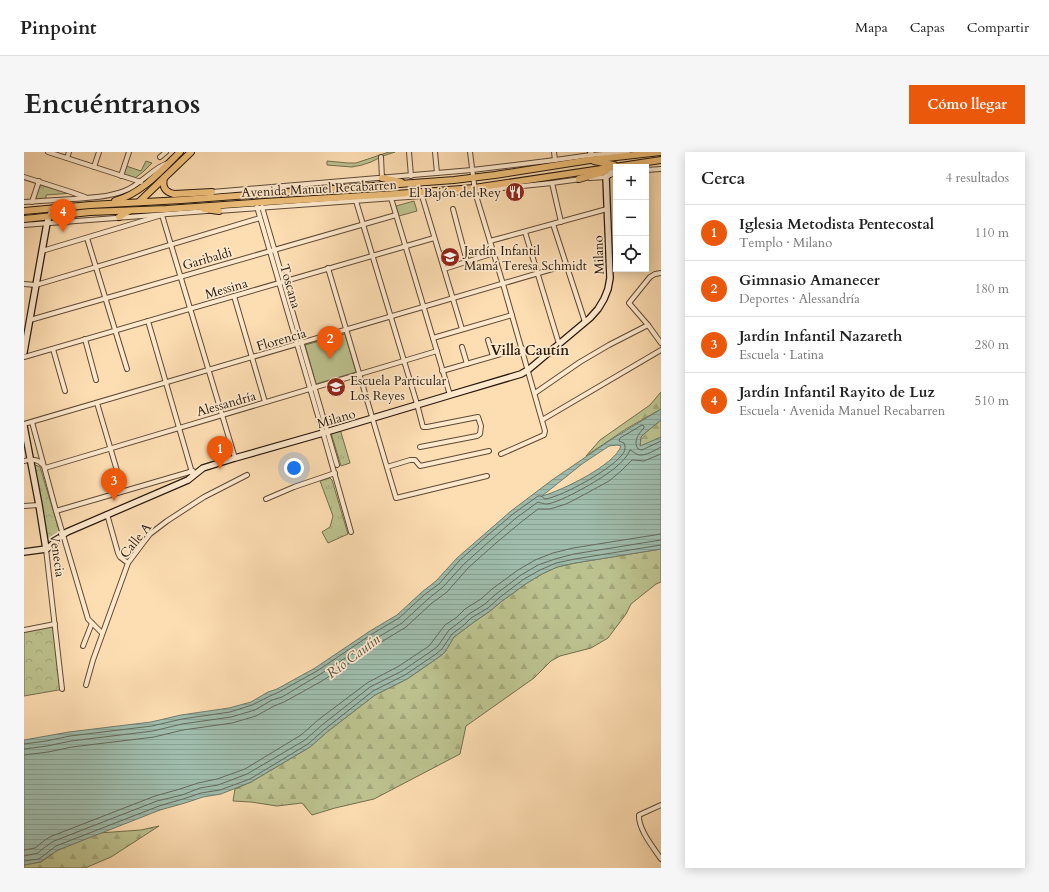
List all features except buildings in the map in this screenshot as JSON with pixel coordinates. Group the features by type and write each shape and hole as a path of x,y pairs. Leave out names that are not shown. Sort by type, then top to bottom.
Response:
{"main road":[{"path":"90,205 116,201 150,181 180,152"},
{"path":"119,217 139,202 191,152"},
{"name":"Avenida Manuel Recabarren","path":"24,211 473,178 591,156 661,152"},
{"path":"570,173 591,156 602,163 613,164"},
{"name":"Avenida Manuel Recabarren","path":"637,164 661,160"},
{"name":"Avenida Manuel Recabarren","path":"24,219 48,220 90,212 186,208 475,190 570,173 613,168"},
{"path":"579,179 613,170"},
{"path":"475,190 478,183 495,175"},
{"path":"164,178 163,186 169,193 212,192"},
{"path":"382,178 409,183"},
{"path":"182,200 212,192"},
{"path":"394,196 422,196"},
{"path":"186,208 219,211"}],"street":[{"path":"48,152 141,182"},
{"path":"67,158 69,152"},
{"path":"94,167 98,152"},
{"path":"121,176 129,152"},
{"path":"160,157 166,152"},
{"path":"409,152 411,176"},
{"path":"435,152 437,173"},
{"path":"470,152 475,190 545,431 544,435 501,454"},
{"path":"554,152 555,160"},
{"name":"Avenida Manuel Recabarren","path":"212,192 411,176 628,152"},
{"path":"381,158 382,178"},
{"path":"24,202 87,198 133,190 161,165 168,163"},
{"path":"649,170 661,169"},
{"path":"606,177 613,172"},
{"path":"24,176 87,198"},
{"name":"Avenida Manuel Recabarren","path":"422,196 606,177"},
{"name":"Milano","path":"46,549 63,534 188,480 192,474 203,468 521,374 528,370 594,314 606,294 610,278 606,177"},
{"path":"128,178 133,190"},
{"path":"32,202 39,181"},
{"path":"552,183 561,222"},
{"path":"394,196 396,214 405,246 450,395"},
{"name":"Avenida Manuel Recabarren","path":"24,225 48,220 162,215 356,201 394,196"},
{"path":"422,196 462,329"},
{"path":"356,201 423,427 478,417 481,426 480,434 477,436 420,447"},
{"name":"Toscana","path":"259,207 260,218 272,250"},
{"name":"Toscana","path":"259,207 325,432 351,532"},
{"path":"24,352 48,220 54,208"},
{"path":"490,241 607,208"},
{"path":"453,209 467,262"},
{"name":"Garibaldi","path":"24,322 396,214"},
{"path":"42,251 162,215 235,458"},
{"path":"24,284 36,285 260,218"},
{"path":"554,224 585,322"},
{"path":"525,232 559,344"},
{"path":"87,238 127,370"},
{"name":"Messina","path":"24,357 434,238"},
{"path":"444,269 494,253"},
{"name":"Florencia","path":"24,425 566,265"},
{"path":"328,268 396,498 487,476"},
{"path":"661,273 650,277 629,303 661,343"},
{"path":"234,296 265,402"},
{"path":"433,338 512,315"},
{"path":"56,511 123,491 192,474 148,321"},
{"path":"535,393 585,359 648,325"},
{"path":"85,339 96,380"},
{"path":"488,340 493,356"},
{"path":"462,347 467,364"},
{"path":"442,371 522,348"},
{"path":"53,349 65,391"},
{"path":"542,420 661,350"},
{"name":"Alessandría","path":"44,468 437,352"},
{"path":"97,403 123,491"},
{"name":"Venecia","path":"32,422 56,511 88,619 92,623"},
{"name":"Venecia","path":"24,425 27,460 39,504 46,549 62,689"},
{"name":"Toscana","path":"325,432 337,465"},
{"path":"386,467 410,460 415,460 420,466 489,451"},
{"path":"27,460 39,462 44,468"},
{"path":"266,499 294,486 335,473"},
{"name":"Calle A","path":"86,685 102,633 128,563 143,543 157,528 204,497 246,475"},
{"path":"24,506 39,504"},
{"path":"107,514 118,553 120,557 128,563"},
{"path":"24,552 46,549"},
{"path":"83,646 92,623 102,633"},
{"path":"24,630 55,624"},
{"path":"661,805 639,815 645,835 661,859"}],"green space":[{"path":"389,152 395,152 362,165 352,167 327,165 327,161 356,163"},
{"path":"146,161 152,163 135,178 123,175 126,166 141,171"},
{"path":"39,182 73,193 46,195 46,200 33,201"},
{"path":"414,201 417,211 399,216 396,206"},
{"path":"345,334 356,372 316,384 305,345"},
{"path":"661,392 661,409 626,429 586,456 600,440 650,405"},
{"path":"661,420 661,437 640,447 641,437"},
{"path":"340,429 350,463 341,466 331,433"},
{"path":"33,464 40,467 59,530 58,533 47,543"},
{"path":"330,478 332,480 348,534 328,543 322,532 330,527 333,516 320,481"},
{"path":"661,549 661,582 656,584 631,604 626,614 608,638 591,648 560,656 551,661 534,678 466,726 460,754 374,799 312,815 302,803 277,806 233,801 235,789 251,782 310,747 375,695 407,679 439,657 445,652 454,637 527,583 542,574 557,567 575,563"},
{"path":"52,626 54,628 64,689 24,696 24,631"},
{"path":"159,826 111,857 85,868 24,868 24,865 41,862 58,850 99,833 141,830"}],"water":[{"name":"Río Cautín","path":"661,409 661,420 641,437 640,446 661,437 661,549 575,563 557,567 542,574 527,583 454,637 445,652 439,657 407,679 375,695 310,747 251,782 221,794 203,797 160,810 58,850 40,862 24,865 24,740 69,732 151,722 181,715 229,708 251,702 268,692 277,689 315,668 370,631 397,615 436,581 457,558 511,511 552,480 612,439","holes":["609,446 621,446 617,453 598,469 562,489 542,496 582,464"]}],"place":[{"name":"El Bajón del Rey","path":"515,192"},
{"name":"Jardín Infantil Rayito de Luz","path":"63,232"},
{"name":"Jardín Infantil Mamá Teresa Schmidt","path":"450,257"},
{"name":"Gimnasio Amanecer","path":"330,359"},
{"name":"Escuela Particular Los Reyes","path":"336,387"},
{"name":"Iglesia Metodista Pentecostal","path":"220,469"},
{"name":"Jardín Infantil Nazareth","path":"114,501"}],"district":[{"name":"Villa Cautín","path":"530,350"}]}
